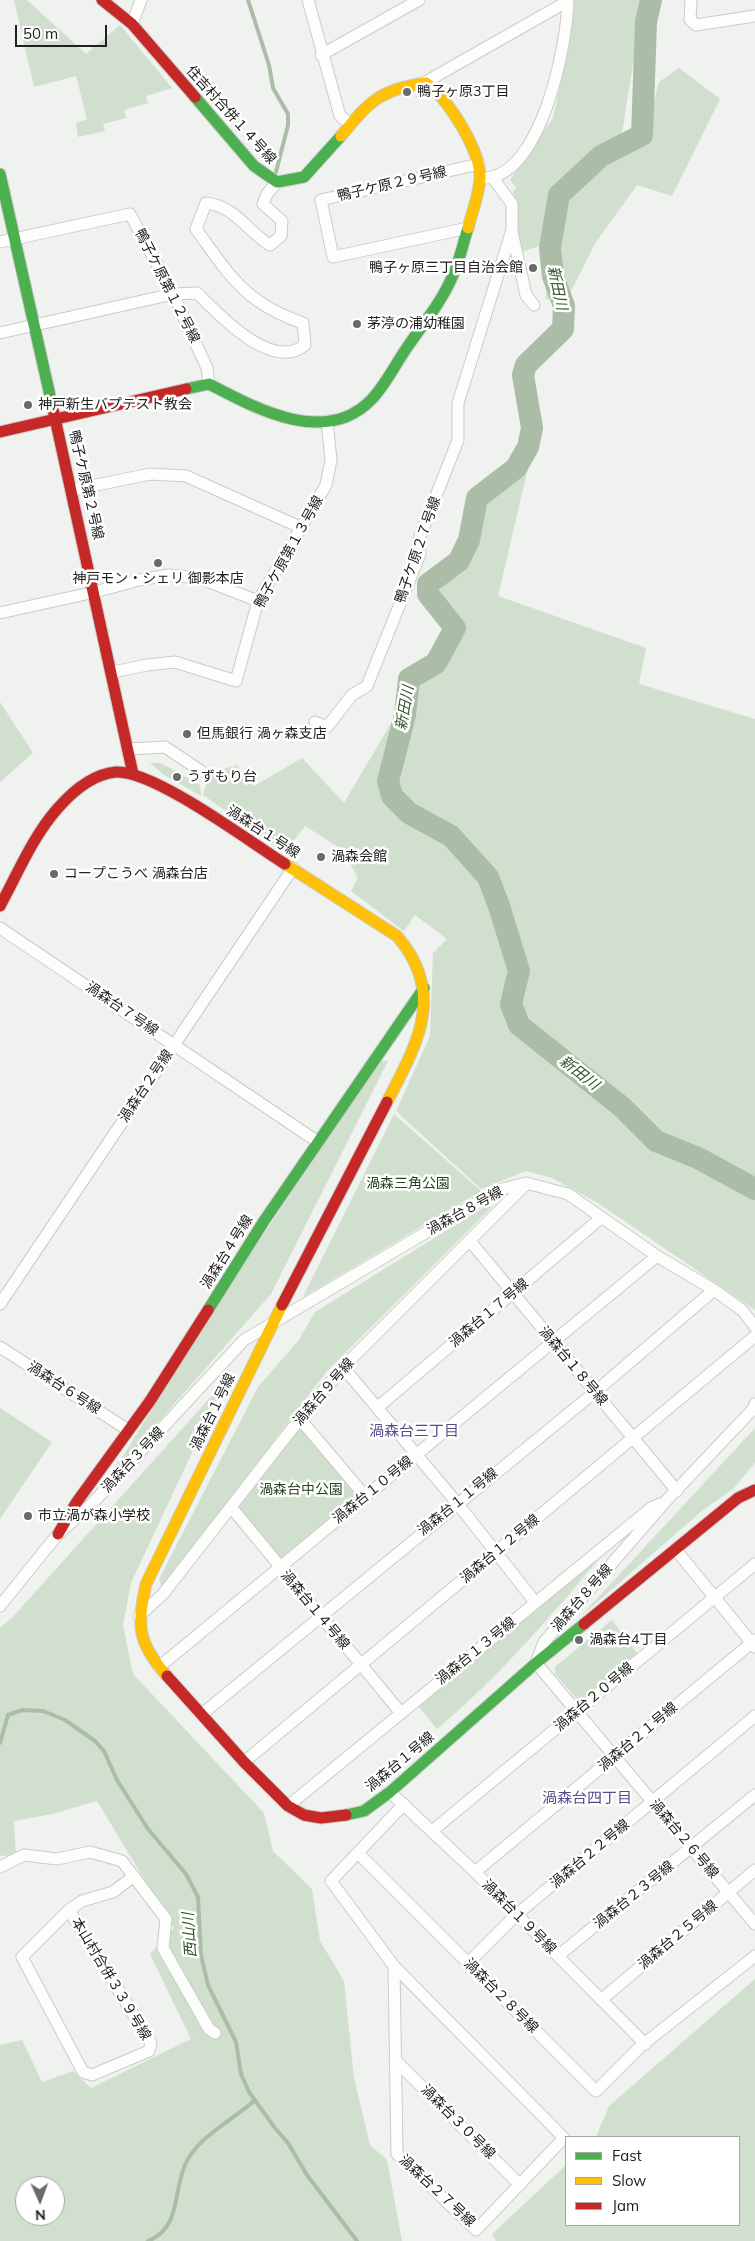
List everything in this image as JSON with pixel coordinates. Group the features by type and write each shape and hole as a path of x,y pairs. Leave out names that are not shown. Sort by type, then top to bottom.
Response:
{"street":[{"name":"住吉村合併１４号線","path":"102,0 132,24 254,166 270,179 278,182 304,177 378,96 410,85 422,84"},
{"path":"132,24 141,0"},
{"path":"308,0 321,55 340,116 351,124"},
{"path":"321,55 419,0"},
{"path":"422,84 568,0"},
{"path":"480,178 492,177 517,162 542,120 562,55 567,27 568,0"},
{"path":"691,0 690,20 696,25 755,16"},
{"path":"0,432 54,418 209,384 257,409 285,418 310,422 327,421 348,416 371,400 444,294 454,274 477,196 480,178 475,150 437,91 426,84 422,84"},
{"name":"鴨子ケ原２９号線","path":"468,228 333,257 321,200 479,164"},
{"name":"鴨子ケ原第２号線","path":"0,174 95,592 133,774"},
{"name":"鴨子ケ原２７号線","path":"315,722 326,727 352,695 367,686 420,554 419,539 458,440 458,403 512,230 512,204 492,177"},
{"path":"0,333 174,294 197,293 255,343 280,352 297,352 305,345 306,332 303,323 276,314 242,290 196,229 206,203 216,204 236,214 260,239 270,245 280,236 282,221 263,204 267,194 278,182"},
{"name":"鴨子ケ原第１２号線","path":"15,238 130,214 174,294 207,368 209,384"},
{"path":"512,230 526,295 534,304"},
{"path":"0,242 15,238"},
{"name":"鴨子ケ原第１３号線","path":"112,672 175,662 236,681 258,600 326,485 331,460 327,421"},
{"path":"72,490 150,474 186,476 302,528"},
{"path":"0,613 95,592 139,580 169,575 199,578 258,600"},
{"path":"129,749 165,747 201,771"},
{"name":"渦森台１号線","path":"0,906 49,820 64,800 84,783 93,779 111,773 133,774 162,785 397,936 415,959 424,987 422,1022 412,1053 273,1322 146,1584 139,1616 144,1641 159,1668 244,1762 288,1806 304,1815 321,1818 364,1811 390,1792 536,1663 738,1498 755,1490"},
{"name":"渦森台２号線","path":"0,1304 293,868"},
{"name":"渦森台７号線","path":"0,928 318,1142"},
{"name":"渦森台４号線","path":"58,1534 76,1503 150,1401 258,1229 424,987"},
{"name":"渦森台８号線","path":"273,1322 498,1190 526,1183 568,1194 656,1256 714,1290 742,1310 755,1328"},
{"name":"渦森台９号線","path":"139,1616 163,1594 300,1419 344,1367 526,1183"},
{"name":"渦森台１７号線","path":"378,1407 601,1218"},
{"name":"渦森台１８号線","path":"470,1241 677,1490"},
{"name":"渦森台１０号線","path":"159,1668 656,1256"},
{"name":"渦森台１１号線","path":"202,1714 457,1503 595,1392 714,1290"},
{"name":"渦森台３号線","path":"0,1606 58,1534 88,1508 244,1340 273,1322"},
{"name":"渦森台１２号線","path":"244,1762 755,1336"},
{"name":"渦森台６号線","path":"0,1346 128,1430"},
{"path":"344,1367 536,1602"},
{"name":"渦森台８号線","path":"536,1663 544,1642 666,1501 755,1407"},
{"path":"300,1419 366,1496"},
{"name":"渦森台１３号線","path":"288,1806 652,1508 666,1501"},
{"name":"渦森台１４号線","path":"231,1507 401,1713"},
{"path":"676,1550 754,1643"},
{"name":"渦森台２０号線","path":"432,1831 755,1564"},
{"name":"渦森台２１号線","path":"475,1872 754,1643"},
{"name":"渦森台２６号線","path":"536,1663 578,1710 755,1924"},
{"name":"渦森台２２号線","path":"468,1963 516,1915 755,1716"},
{"name":"渦森台１９号線","path":"390,1792 475,1872 645,2044"},
{"name":"渦森台２３号線","path":"558,1956 755,1795"},
{"name":"渦森台２７号線","path":"394,1966 397,2154 476,2230 564,2138 394,1966 330,1881 404,1804"},
{"path":"0,1867 24,1854 57,1859 90,1852 122,1861 166,1919 162,1948 209,2029 215,2033"},
{"name":"渦森台２８号線","path":"358,1852 596,2091 645,2044"},
{"name":"渦森台２５号線","path":"601,2000 755,1870"},
{"name":"本山村合併３３９号線","path":"69,1910 151,2043 149,2051 92,2075 83,2072 22,1956 69,1910 82,1901 113,1892 134,1876"},
{"path":"645,2044 755,1956"},
{"name":"渦森台３０号線","path":"395,2060 520,2185"}],"green space":[{"path":"14,0 27,0 86,54 120,25 172,88 146,96 148,103 124,110 126,118 103,124 105,131 78,137 76,123 87,119 76,76 34,87"},
{"path":"573,0 643,0 621,140 645,139 659,82 679,68 720,99 672,196 637,185 596,242 566,301 546,299 547,266 540,246 521,252 513,191 519,185 516,187 510,180 553,118 566,59"},
{"path":"528,468 498,596 646,648 639,684 755,719 755,1310 598,1203 552,1178 526,1171 481,1189 396,1111 430,1036 433,953 447,939 415,915 404,931 351,891 358,878 343,850 305,826 285,852 203,795 207,781 206,774 237,765 254,786 302,758 344,803 433,652 455,621 436,596 492,496"},
{"path":"0,702 33,753 0,782"},
{"path":"150,763 161,763 200,785 201,796 164,775"},
{"path":"380,1061 388,1061 271,1294 87,1503 125,1453 215,1307"},
{"name":"渦森三角公園","path":"394,1114 481,1191 303,1297"},
{"path":"486,1206 492,1207 327,1371 162,1588 159,1579 258,1387 298,1341 315,1312"},
{"path":"226,1380 131,1583 123,1625 133,1674 264,1813 273,1851 312,1889 320,1941 344,1981 354,2078 370,2145 387,2160 402,2241 0,2241 0,2045 22,2040 42,2082 73,2071 91,2088 191,2039 150,1954 174,1928 97,1801 52,1814 14,1821 16,1855 0,1856 0,1627 11,1619"},
{"path":"0,1408 52,1442 0,1519"},
{"name":"渦森台中公園","path":"300,1427 358,1495 281,1559 237,1506"},
{"path":"755,1428 755,1463 733,1489 703,1510 580,1617"},
{"path":"620,1534 555,1611 510,1660 437,1729 418,1706"},
{"path":"612,1620 637,1653 582,1699 577,1699 555,1674 555,1667"},
{"path":"755,1979 755,2241 496,2241 492,2234 565,2166 565,2226 740,2226 740,2136 596,2136 609,2106"}],"waterway":[{"path":"248,0 269,65 273,88 288,114 288,125 276,172"},
{"name":"新田川","path":"651,0 646,22 642,135 601,156 559,195 550,248 553,276 564,306 563,329 526,365 523,375 532,428 528,447 516,468 477,498 469,540 459,561 428,584 428,594 455,628 436,663 409,679 405,715 388,781 392,796 409,813 451,836 488,877 519,971 511,1004 519,1025 622,1107 656,1141 698,1158 755,1189"},
{"name":"西山川","path":"0,1743 8,1715 22,1710 43,1711 65,1720 95,1741 104,1751 117,1780 148,1829 186,1874 198,1897 201,1955 208,1985 236,2042 241,2074 249,2092 288,2143 307,2175 357,2241"},
{"path":"148,2241 159,2235 171,2218 181,2175 191,2155 207,2137 255,2100"}],"traffic: fast":[{"path":"195,97 254,166 277,182 304,177 341,136"},
{"path":"0,174 51,400"},
{"path":"186,389 209,384 247,403 290,419 312,422 333,421 353,414 371,400 381,388 438,304 460,257 468,228"},
{"path":"208,1310 264,1221 424,988"},
{"path":"346,1815 364,1811 390,1792 536,1663 584,1624"}],"traffic: slow":[{"path":"341,136 368,106 386,93 426,83 444,101 462,126 479,167 480,179 477,197 468,228"},
{"path":"285,864 397,936 412,957 421,978 424,999 422,1019 417,1039 387,1102"},
{"path":"167,1676 150,1653 142,1633 141,1611 146,1584 282,1305"}],"traffic: jam":[{"path":"102,0 132,24 195,97"},
{"path":"0,432 186,389"},
{"path":"51,400 133,774"},
{"path":"0,906 26,855 49,819 70,795 84,784 108,773 133,774 154,782 202,809 285,864"},
{"path":"282,1305 387,1102"},
{"path":"58,1534 76,1503 150,1401 208,1310"},
{"path":"584,1624 738,1498 755,1490"},
{"path":"167,1676 244,1762 288,1806 304,1815 321,1818 346,1815"}],"place":[{"name":"鴨子ヶ原3丁目","path":"407,92"},
{"name":"鴨子ヶ原三丁目自治会館","path":"533,268"},
{"name":"茅渟の浦幼稚園","path":"357,324"},
{"name":"神戸新生バプテスト教会","path":"28,405"},
{"name":"神戸モン・シェリ 御影本店","path":"158,563"},
{"name":"但馬銀行 渦ヶ森支店","path":"187,734"},
{"name":"うずもり台","path":"177,777"},
{"name":"渦森会館","path":"321,857"},
{"name":"コープこうべ 渦森台店","path":"54,874"},
{"name":"市立渦が森小学校","path":"28,1516"},
{"name":"渦森台4丁目","path":"579,1640"}],"district":[{"name":"渦森台三丁目","path":"414,1431"},
{"name":"渦森台四丁目","path":"587,1798"}]}
